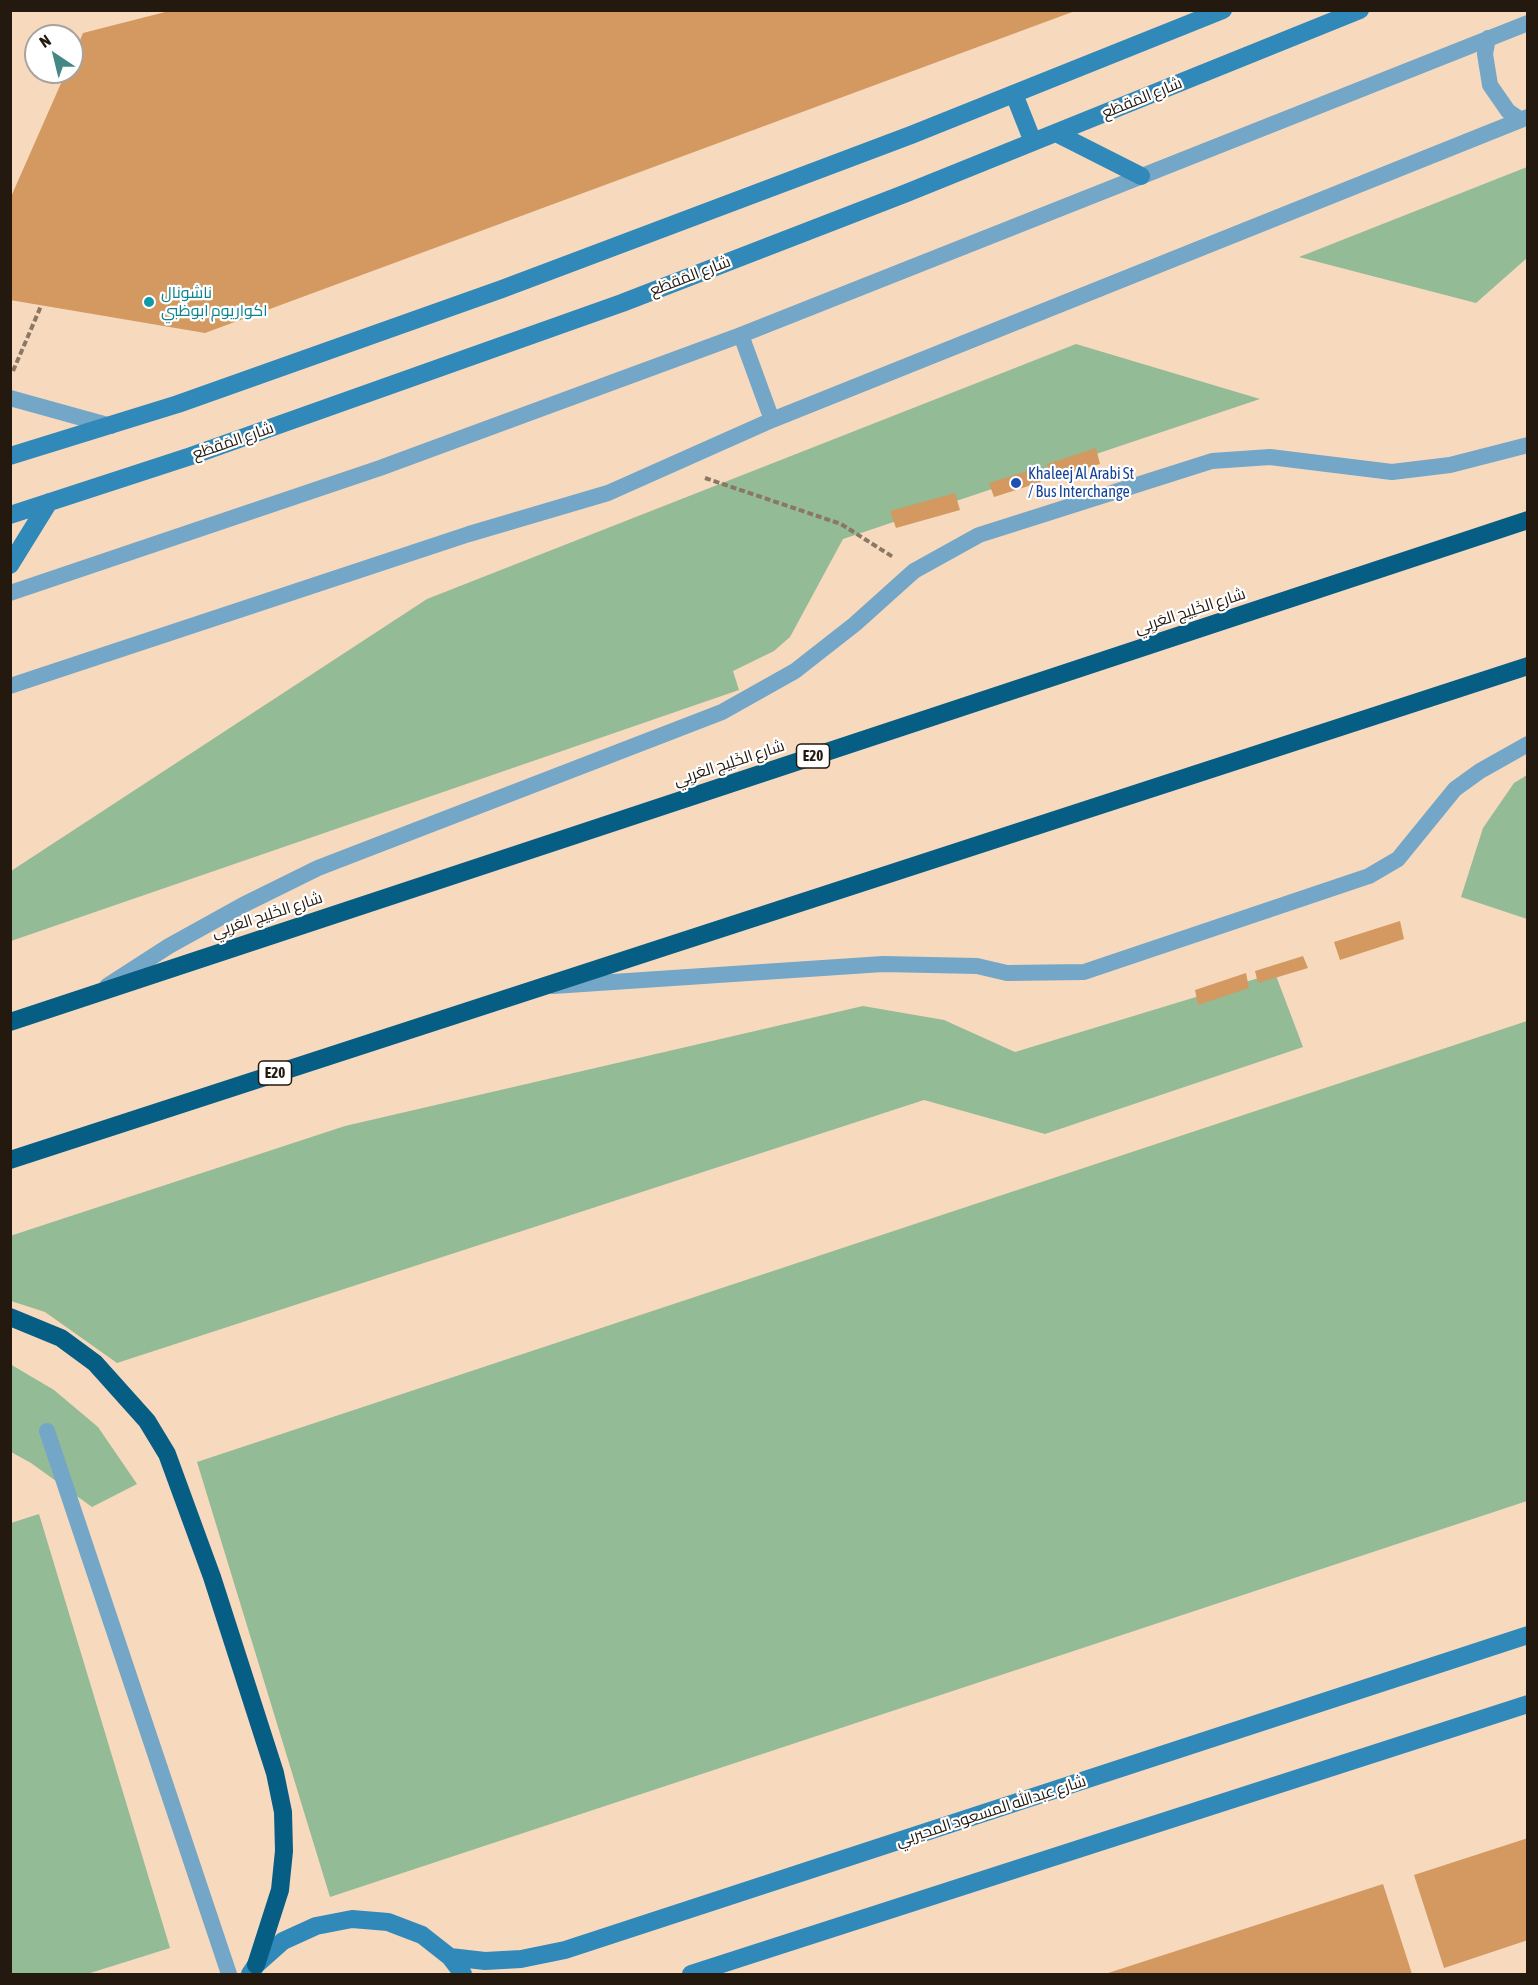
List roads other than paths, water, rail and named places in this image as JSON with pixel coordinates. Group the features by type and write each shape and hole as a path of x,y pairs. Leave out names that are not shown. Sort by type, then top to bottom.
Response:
{"highway":[{"name":"شارع الخَلِيج العَربِي","path":"10,1022 1527,520"},
{"name":"E20","path":"10,1160 1527,666"},
{"path":"10,1317 61,1338 95,1363 147,1421 167,1454 212,1577 276,1773 283,1812 284,1851 280,1890 253,1970"}],"street":[{"path":"10,456 111,426 335,350 523,281 1014,94 1223,10"},
{"name":"شارع المَقطَع","path":"10,514 191,456 622,303 1056,133 1360,10"},
{"path":"1014,94 1033,142"},
{"path":"1056,133 1141,176"},
{"path":"10,566 49,502"},
{"name":"شارع عبدالله المسعود المحيربي","path":"450,1957 486,1961 521,1959 565,1950 1527,1635"},
{"path":"691,1974 1527,1704"},
{"path":"253,1970 284,1941 316,1926 352,1919 388,1922 422,1935 450,1957 463,1974"}],"lane":[{"path":"10,593 380,468 741,335 1527,23"},
{"path":"1488,38 1485,62 1490,85 1508,111 1524,118"},
{"path":"10,686 469,534 586,500 772,420 1524,118"},
{"path":"741,335 772,420"},
{"path":"10,398 111,426"},
{"path":"99,991 169,946 318,868 722,712 795,671 855,624 914,571 980,535 1212,461 1270,457 1392,472 1450,465 1527,446"},
{"path":"539,987 883,964 977,966 1007,973 1084,972 1369,876 1398,859 1455,789 1480,771 1527,744"},
{"path":"46,1431 229,1974"}],"place":[{"name":"ناشونال اكواريوم ابوظبي","path":"149,302"},
{"name":"Khaleej Al Arabi St / Bus Interchange","path":"1016,483"}]}
